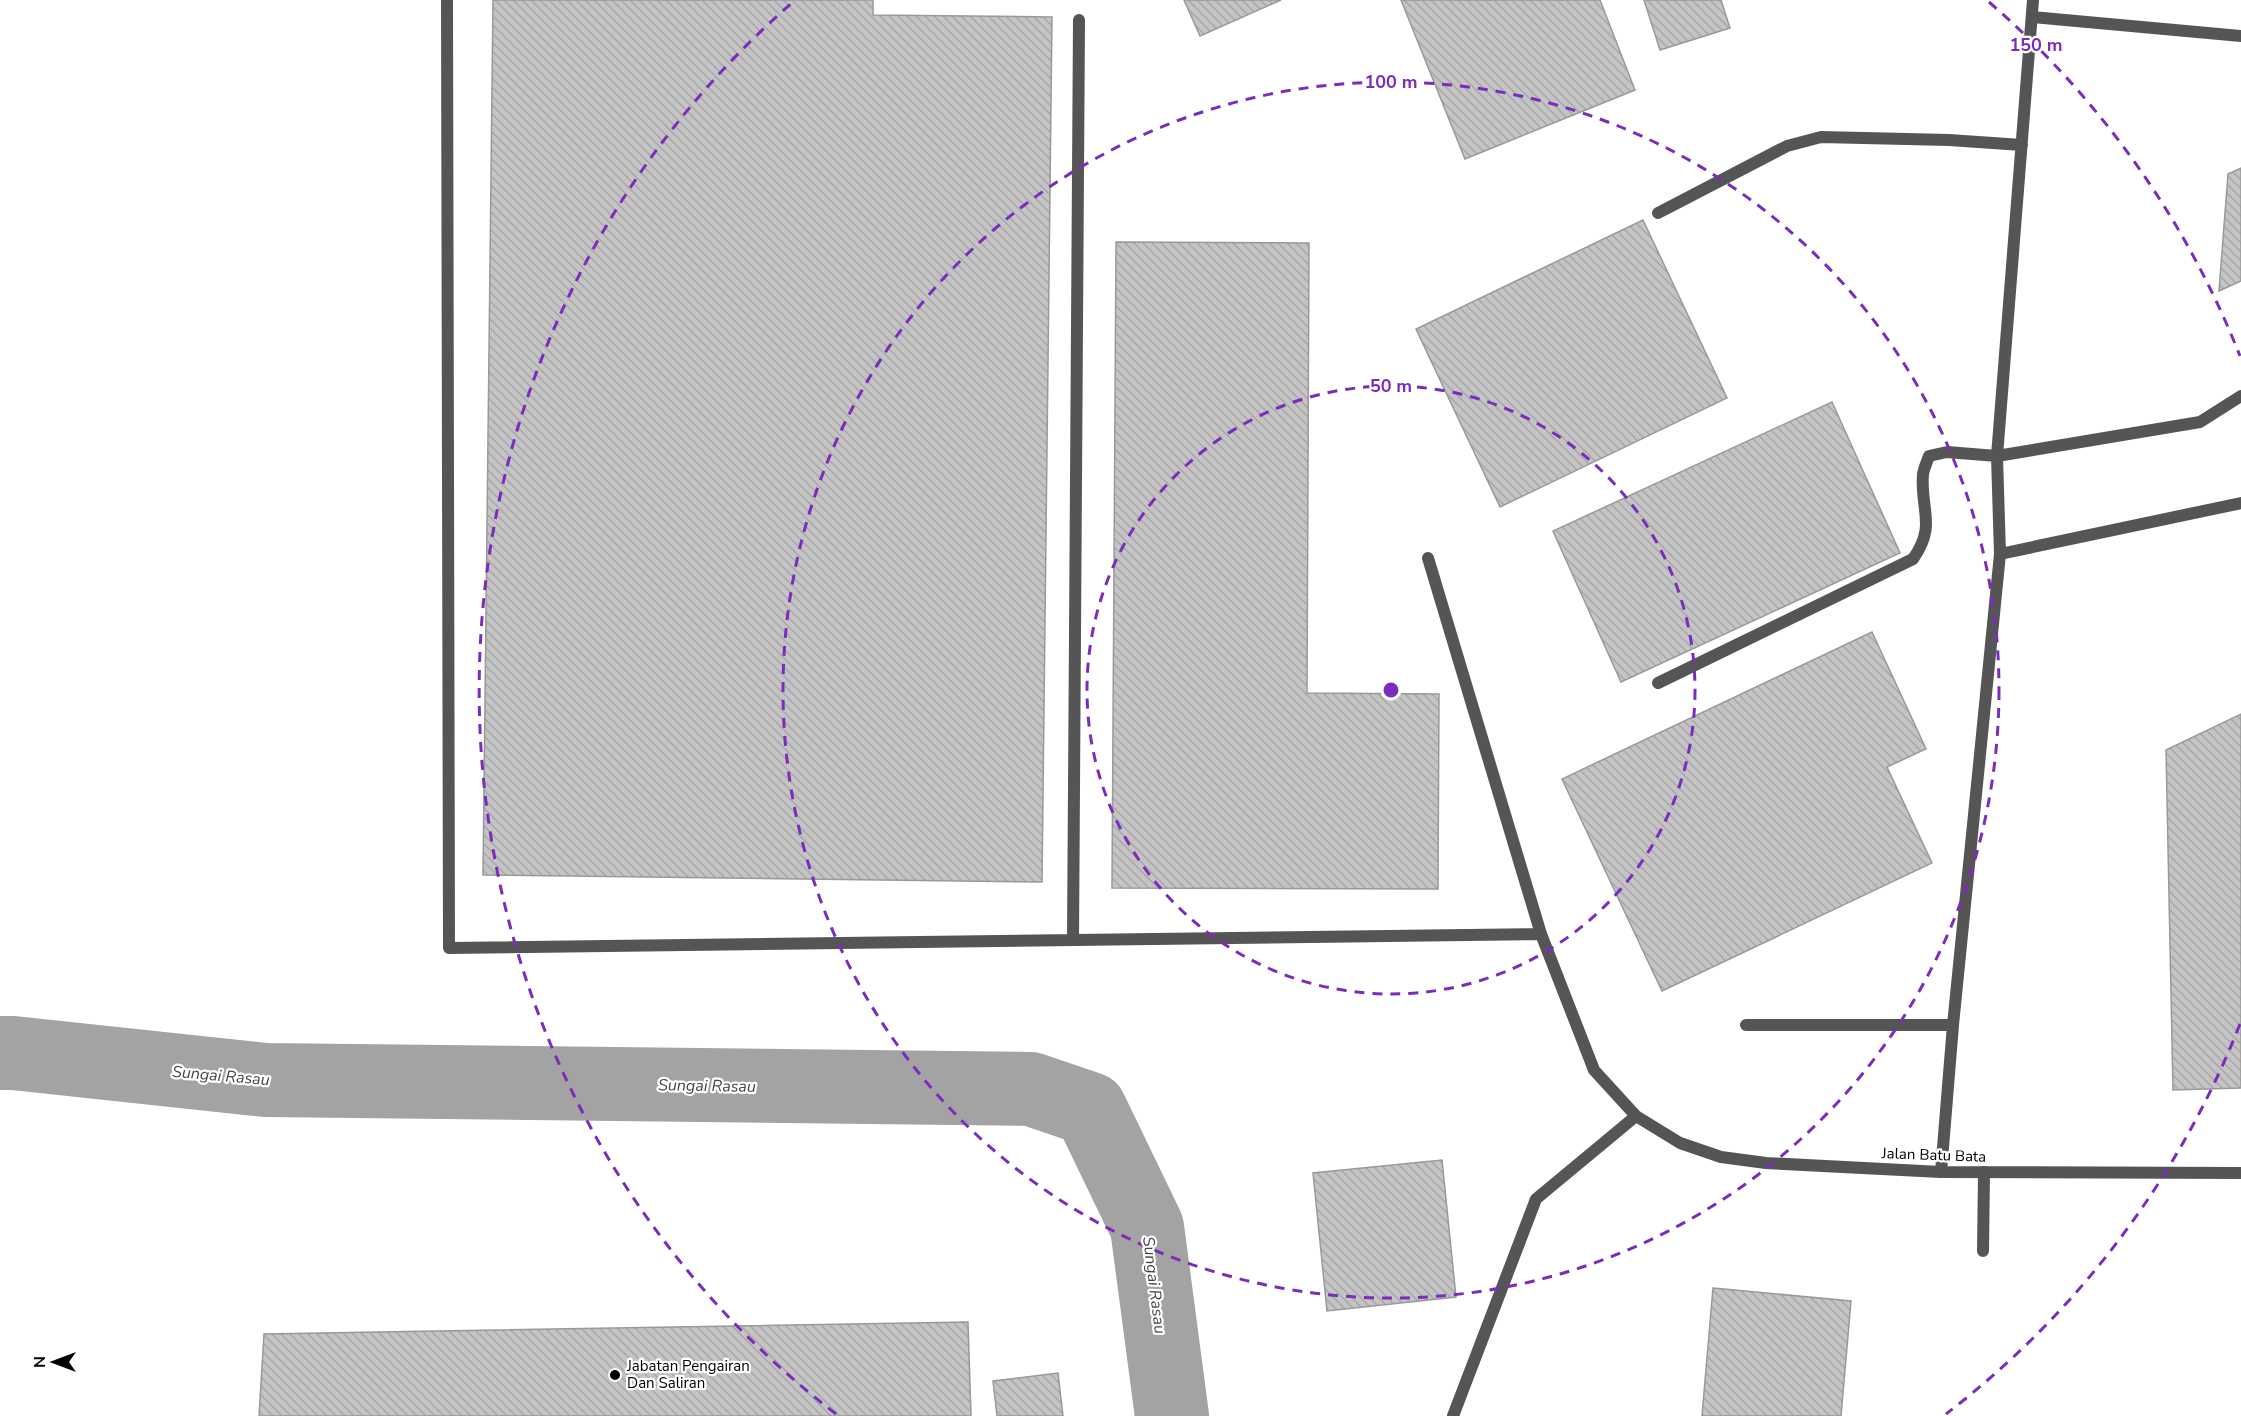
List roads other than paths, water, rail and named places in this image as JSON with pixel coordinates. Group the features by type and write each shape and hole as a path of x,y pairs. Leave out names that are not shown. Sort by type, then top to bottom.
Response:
{"street":[{"path":"447,0 448,948 1540,934"},
{"path":"1941,1172 1953,1026 2000,554 1997,456 2033,0"},
{"path":"2032,17 2241,36"},
{"path":"1073,940 1078,20"},
{"path":"1658,213 1787,146 1821,137 1949,140 2022,145"},
{"path":"1658,683 1913,559 1923,545 1927,525 1923,474 1929,456 1947,452 1997,456 2200,423 2241,396"},
{"path":"2000,554 2241,503"},
{"name":"Jalan Batu Bata","path":"1428,558 1540,934 1594,1070 1636,1116 1680,1143 1721,1157 1766,1163 1941,1172 2241,1173"},
{"path":"1746,1026 1953,1026"},
{"path":"1453,1416 1536,1198 1636,1116"},
{"path":"1983,1251 1984,1172"}],"waterway":[{"name":"Sungai Rasau","path":"0,1053 266,1080 1031,1089 1090,1109 1147,1227 1172,1416"}],"place":[{"name":"Jabatan Pengairan Dan Saliran","path":"615,1375"}]}
